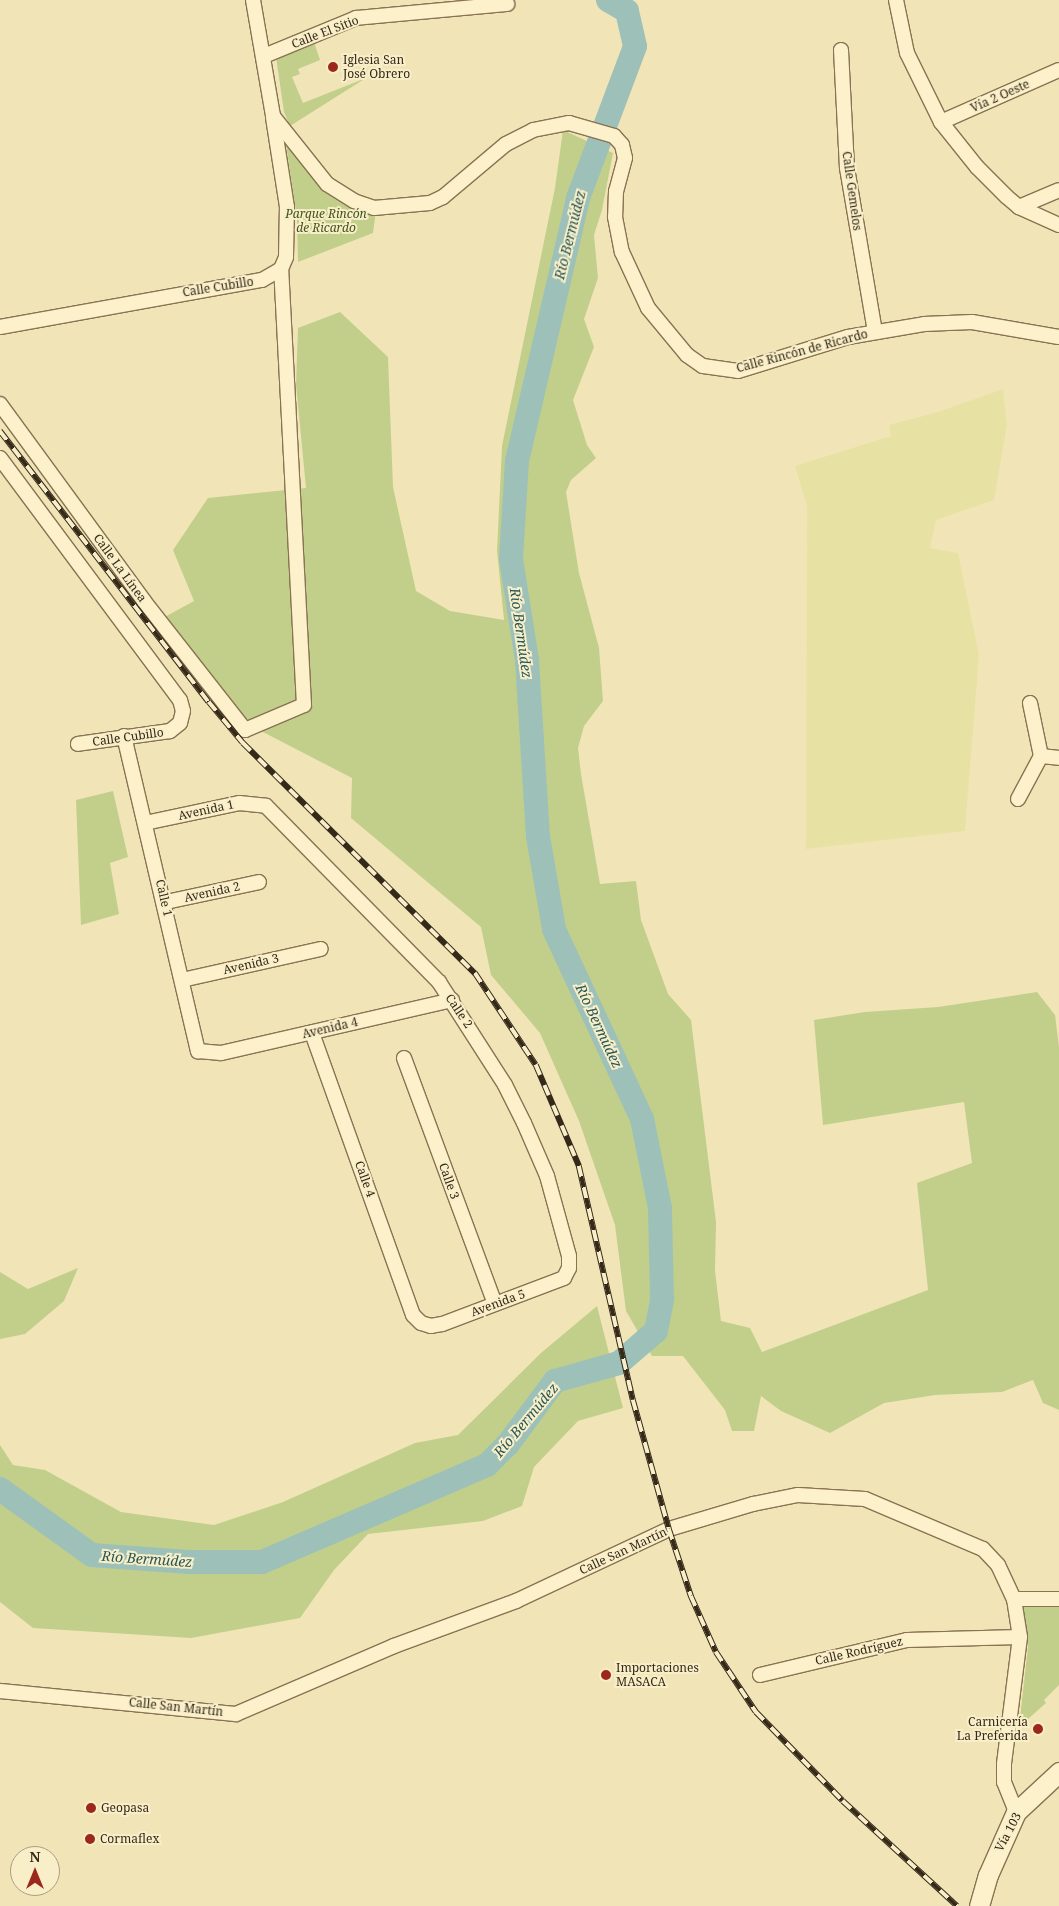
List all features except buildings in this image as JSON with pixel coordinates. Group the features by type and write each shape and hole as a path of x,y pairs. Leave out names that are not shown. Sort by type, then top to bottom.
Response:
{"main road":[{"name":"Vía 103","path":"979,1906 991,1866 1016,1812 1059,1772"}],"street":[{"name":"Calle Rincón de Ricardo","path":"253,0 273,116 327,184 354,201 374,208 430,203 443,197 506,144 533,130 569,122 614,136 622,145 625,158 616,191 615,217 622,252 648,308 687,356 703,366 738,371 875,332 924,324 972,322 1059,337"},
{"path":"896,0 907,53 942,122 977,167 1019,207 1059,225"},
{"name":"Calle El Sitio","path":"264,56 356,18 506,4"},
{"name":"Calle Gemelos","path":"841,50 847,168 875,332"},
{"name":"Vía 2 Oeste","path":"942,122 1059,70"},
{"path":"273,116 287,207 286,258 281,269"},
{"path":"1019,207 1059,190"},
{"name":"Calle Cubillo","path":"0,327 262,280 281,269"},
{"name":"Calle La Línea","path":"0,404 144,601 245,730 304,705 281,269"},
{"name":"Calle Cubillo","path":"0,458 180,700 183,711 180,723 170,731 78,744"},
{"path":"1018,799 1041,756 1030,703"},
{"name":"Calle 1","path":"124,736 166,902 193,1041 198,1051 207,1054"},
{"path":"1041,756 1059,758"},
{"name":"Avenida 1","path":"146,823 239,803 266,806"},
{"name":"Calle 2","path":"266,806 439,982 452,1000 505,1085 524,1122 547,1176 569,1256 569,1268"},
{"name":"Avenida 2","path":"166,902 259,882"},
{"name":"Avenida 3","path":"182,980 321,949"},
{"name":"Avenida 4","path":"207,1054 452,1000"},
{"name":"Calle 4","path":"312,1032 413,1314 421,1323"},
{"name":"Calle 3","path":"404,1058 494,1304"},
{"name":"Avenida 5","path":"421,1323 442,1324 555,1283 564,1278 569,1268"},
{"name":"Calle San Martín","path":"0,1692 236,1714 394,1646 516,1601 670,1529 753,1504 798,1495 864,1499 983,1548 998,1564 1014,1599 1020,1637 1004,1764 1004,1782 1016,1812"},
{"path":"1014,1599 1059,1598"},
{"name":"Calle Rodríguez","path":"760,1675 906,1640 1020,1637"}],"shaded area":[{"path":"1003,389 1007,425 994,500 936,520 930,548 958,553 979,655 965,831 806,849 807,506 795,466 891,436 889,425 938,412"}],"green space":[{"path":"314,42 320,60 298,69 300,74 292,77 303,103 366,78 290,126 284,112 276,57"},
{"path":"563,130 613,153 602,210 594,235 598,278 584,319 594,347 573,400 587,445 596,458 571,480 566,492 579,573 599,648 603,701 584,726 578,748 581,774 600,884 636,881 641,920 668,994 691,1020 716,1222 715,1271 721,1321 750,1328 762,1352 928,1290 917,1183 972,1163 964,1102 823,1125 814,1020 865,1012 938,1007 1037,992 1055,1015 1059,1047 1059,1410 1043,1403 1033,1380 1002,1392 935,1395 884,1403 830,1433 781,1411 761,1396 754,1431 732,1431 725,1410 683,1356 652,1356 626,1311 615,1225 579,1121 540,1033 491,975 481,927 351,818 352,778 261,731 231,704 163,618 194,601 173,550 208,498 306,488 296,384 298,328 340,312 388,357 393,487 416,591 450,611 504,620 497,551 502,446 555,188"},
{"name":"Parque Rincón de Ricardo","path":"285,138 297,156 376,211 373,233 298,262 297,219"},
{"path":"113,791 128,857 110,863 119,914 81,925 76,800"},
{"path":"78,1268 64,1301 25,1334 0,1339 0,1272 28,1289"},
{"path":"597,1306 623,1408 578,1421 534,1467 522,1506 483,1521 368,1534 334,1570 300,1618 191,1638 33,1628 0,1602 0,1445 13,1465 45,1470 121,1512 214,1525 283,1502 415,1443 458,1435 541,1353"},
{"path":"1059,1603 1059,1685 1044,1700 1046,1703 1019,1727 1028,1647 1020,1604"}],"waterway":[{"name":"Río Bermúdez","path":"0,1489 92,1555 189,1562 262,1562 487,1465 508,1444 555,1381 619,1363 656,1331 662,1299 660,1208 642,1119 554,929 538,836 527,660 511,559 517,461 578,198 635,46 627,11 608,0"}],"railway":[{"path":"0,431 209,702 243,743 475,973 536,1065 579,1166 633,1400 669,1529 691,1596 716,1652 756,1712 843,1801 957,1906"}],"place":[{"name":"Iglesia San José Obrero","path":"333,67"},
{"name":"Importaciones MASACA","path":"606,1675"},
{"name":"Carnicería La Preferida","path":"1038,1729"},
{"name":"Geopasa","path":"91,1808"},
{"name":"Cormaflex","path":"90,1839"}]}
